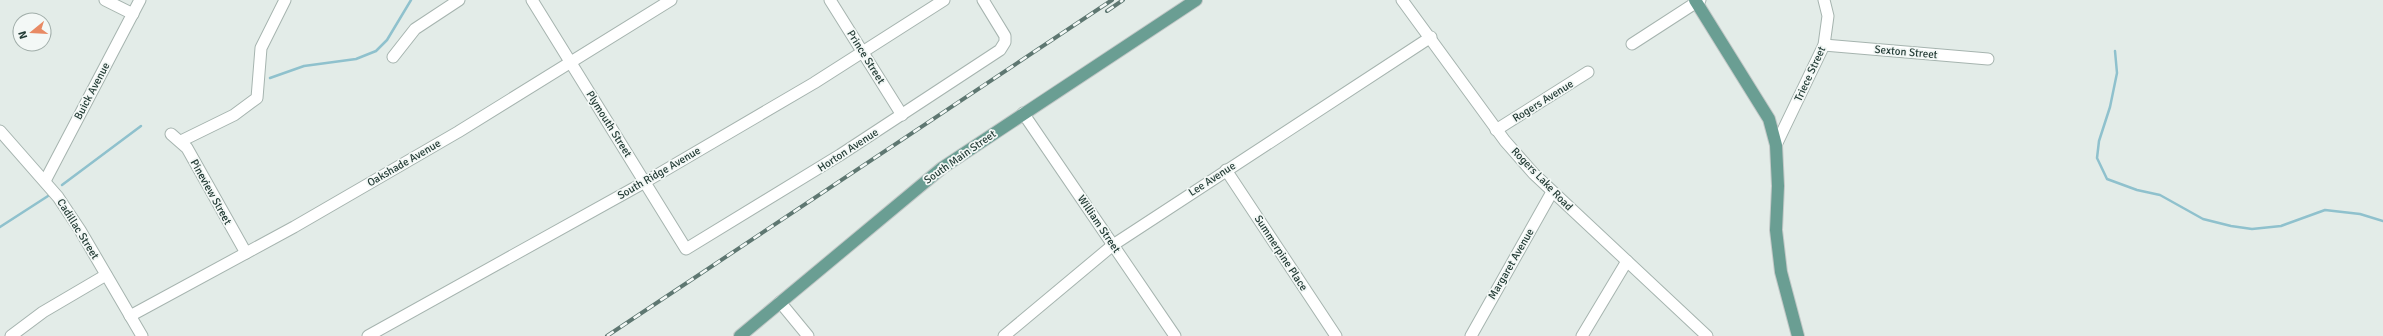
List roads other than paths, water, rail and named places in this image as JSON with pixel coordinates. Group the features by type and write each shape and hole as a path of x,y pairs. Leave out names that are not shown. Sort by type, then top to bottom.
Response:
{"main road":[{"name":"South Main Street","path":"740,336 942,168 1196,0"},
{"path":"1697,1 1769,119 1776,145 1778,186 1776,230 1780,272 1798,336"}],"street":[{"path":"105,0 133,14"},
{"name":"Buick Avenue","path":"45,181 140,0"},
{"path":"181,141 234,115 257,98 261,48 285,0"},
{"path":"393,57 415,29 459,0"},
{"name":"Plymouth Street","path":"532,0 686,250"},
{"name":"Oakshade Avenue","path":"130,316 246,253 451,136 671,0"},
{"name":"Prince Street","path":"830,0 902,115"},
{"name":"South Ridge Avenue","path":"368,336 645,182 863,52 944,0"},
{"name":"Horton Avenue","path":"686,250 994,56 1005,42 1005,36 1002,28 983,0"},
{"name":"Rogers Lake Road","path":"1402,0 1431,37 1496,130 1534,174 1707,336"},
{"name":"Triece Street","path":"1776,145 1824,45 1828,16 1824,0"},
{"path":"1632,44 1697,1"},
{"name":"Lee Avenue","path":"1004,336 1113,245 1431,37"},
{"name":"Sexton Street","path":"1824,45 1988,59"},
{"name":"Rogers Avenue","path":"1496,130 1588,72"},
{"name":"William Street","path":"1024,113 1175,336"},
{"name":"Cadillac Street","path":"0,131 45,181 80,230 142,336"},
{"name":"Pineview Street","path":"171,134 181,141 246,253"},
{"name":"Summerpine Place","path":"1226,170 1336,336"},
{"name":"Margaret Avenue","path":"1471,336 1552,192"},
{"path":"1582,336 1627,262"},
{"path":"11,336 43,312 106,275"},
{"path":"780,302 808,336"}],"waterway":[{"path":"270,78 304,66 356,59 376,51 387,40 411,0"},
{"path":"2115,51 2117,73 2110,107 2099,141 2097,158 2107,179 2137,190 2160,195 2203,219 2231,226 2252,229 2281,226 2325,210 2360,214 2383,221"},
{"path":"62,185 141,126"},
{"path":"0,227 48,196"}],"railway":[{"path":"607,336 1112,0"},
{"path":"1107,11 1123,0"}]}
